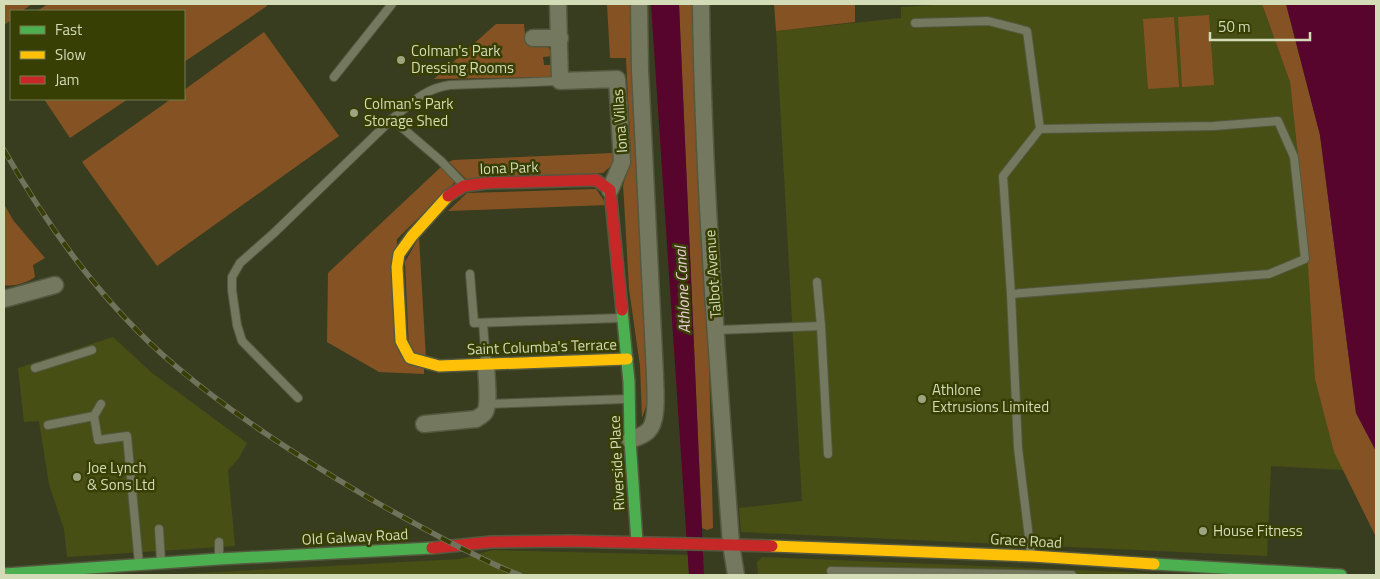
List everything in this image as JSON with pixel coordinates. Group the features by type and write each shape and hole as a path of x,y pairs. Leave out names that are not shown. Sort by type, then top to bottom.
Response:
{"main road":[{"name":"Iona Park","path":"457,365 430,364 414,360 407,355 401,341 397,267 399,254 412,236 445,199 464,186 486,183 596,180 610,190"},
{"path":"610,190 627,359"},
{"name":"Riverside Place","path":"627,359 637,542"},
{"name":"Saint Columba's Terrace","path":"457,365 627,359"},
{"name":"Old Galway Road","path":"4,574 162,562 395,550 491,542 708,543"},
{"name":"Grace Road","path":"708,543 1032,556 1341,575"}],"street":[{"path":"558,4 560,82"},
{"path":"630,440 648,431 652,425 655,411 655,375 638,4"},
{"name":"Talbot Avenue","path":"701,4 702,62 717,330 731,544 736,575"},
{"path":"534,38 560,38"},
{"name":"Iona Villas","path":"560,82 617,72 622,162 610,190"},
{"path":"4,299 55,285"},
{"path":"424,424 476,420 486,411 486,364"}],"lane":[{"path":"334,77 392,4"},
{"path":"914,23 988,21 1027,31 1040,129 1003,176 1018,448 1032,556"},
{"path":"298,398 242,342 237,325 232,290 232,277 240,263 392,120 427,91 443,86 560,82"},
{"path":"392,120 441,161 458,177 464,186"},
{"path":"1011,294 1269,274 1306,259 1294,157 1278,121 1214,126 1040,129"},
{"path":"470,274 474,323 623,318"},
{"path":"817,282 828,454"},
{"path":"483,323 486,364"},
{"path":"717,330 821,326"},
{"path":"35,368 92,350"},
{"path":"487,404 629,399"},
{"path":"101,404 94,416 98,440 128,436 139,564"},
{"path":"48,425 94,416"},
{"path":"159,529 162,562"},
{"path":"219,542 219,559"},
{"path":"1134,562 1134,574"},
{"path":"831,571 1072,575"}],"shaded area":[{"path":"4,4 32,4 23,10 10,10 10,21 4,25"},
{"path":"48,4 266,4 267,6 185,61 185,10 39,10"},
{"path":"607,4 630,4 648,401 642,418 640,366 629,289 623,186 631,157 626,58 610,58"},
{"path":"679,4 693,4 708,321 713,528 707,530 702,528"},
{"path":"774,4 855,4 855,22 776,31"},
{"path":"951,4 1262,4 1290,82 1306,231 1334,451 1343,470 1271,466 1267,556 741,532 739,508 802,501 776,31 901,18 901,7"},
{"path":"1262,4 1286,4 1320,135 1356,413 1376,451 1376,537 1334,452 1315,379 1306,231 1290,82"},
{"path":"1209,15 1214,85 1182,87 1178,17"},
{"path":"1174,17 1179,87 1148,89 1143,19"},
{"path":"496,24 524,24 526,44 543,45 552,52 554,56 543,57 544,65 553,65 552,77 434,79"},
{"path":"264,32 339,136 157,266 82,162 170,100 185,100 185,89"},
{"path":"45,100 127,100 70,138"},
{"path":"613,153 613,164 603,173 466,179 449,162 453,160"},
{"path":"441,167 456,181 397,239 395,343 424,369 424,374 379,372 327,342 328,273"},
{"path":"596,189 607,205 448,211 467,193"},
{"path":"4,204 13,220 45,258 33,265 35,277 16,285 4,285"},
{"path":"419,237 426,359 409,349 405,262"},
{"path":"113,337 152,373 247,443 239,458 228,470 235,546 67,557 64,529 49,484 39,421 24,422 18,368"},
{"path":"493,550 688,555 689,575 161,575 460,559"},
{"path":"762,557 1170,575 758,575 757,562"}],"water":[{"name":"Athlone Canal","path":"651,4 679,4 704,575 689,575"},
{"path":"1286,4 1376,4 1376,451 1356,413 1320,135"}],"railway":[{"path":"4,150 40,209 82,267 128,321 178,368 244,419 338,480 451,543 520,575"}],"traffic: fast":[{"path":"622,310 629,382 630,440 637,542"},
{"path":"4,574 219,559 432,548"},
{"path":"1154,564 1341,575"}],"traffic: slow":[{"path":"448,196 412,236 399,254 397,267 401,341 410,358 439,366 627,359"},
{"path":"772,546 1031,556 1154,564"}],"traffic: jam":[{"path":"448,196 464,186 486,183 596,180 610,190 622,310"},
{"path":"432,548 491,542 570,541 772,546"}],"place":[{"name":"Colman's Park Dressing Rooms","path":"401,60"},
{"name":"Colman's Park Storage Shed","path":"354,113"},
{"name":"Athlone Extrusions Limited","path":"922,399"},
{"name":"Joe Lynch & Sons Ltd","path":"77,477"},
{"name":"House Fitness","path":"1203,531"}]}
